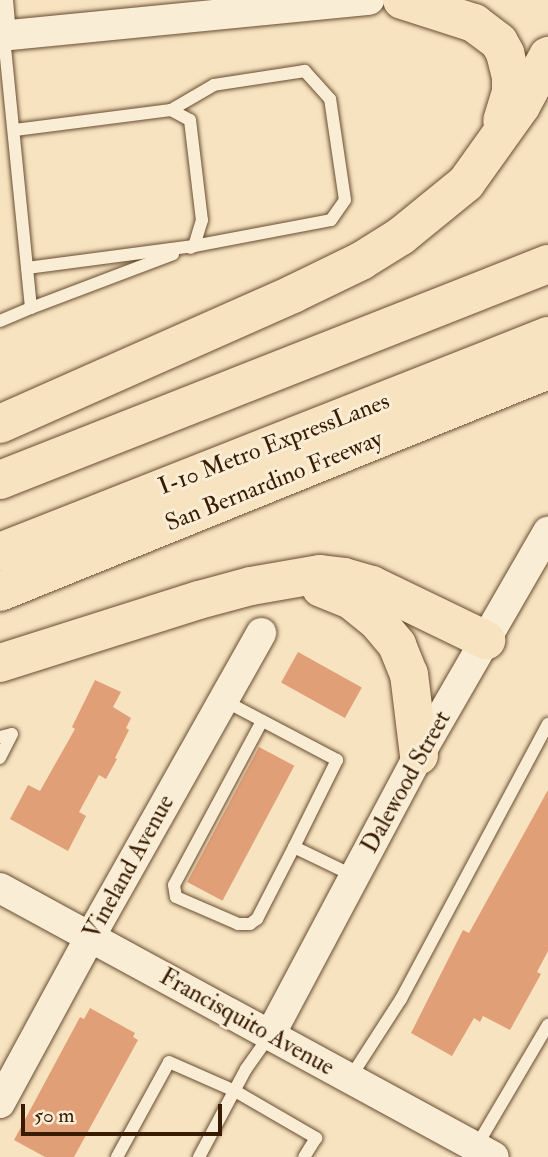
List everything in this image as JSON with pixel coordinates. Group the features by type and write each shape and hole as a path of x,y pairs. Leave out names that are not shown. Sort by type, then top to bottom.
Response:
{"highway":[{"path":"402,0 474,23 499,42 509,64 511,92 491,149"},
{"path":"0,424 361,261 438,208 466,183 521,106 548,56"},
{"path":"0,480 548,264"},
{"name":"I-10 Metro ExpressLanes","path":"0,552 548,336"},
{"name":"San Bernardino Freeway","path":"0,592 548,370"},
{"path":"0,663 199,600 320,575 363,582 486,640"},
{"path":"292,579 351,600 378,622 397,645 409,674 419,755"}],"street":[{"path":"1,0 2,36 369,0"},
{"name":"Dalewood Street","path":"270,1035 419,755 548,532"},
{"name":"Vineland Avenue","path":"0,1103 261,633"},
{"name":"Francisquito Avenue","path":"0,888 485,1152"}],"lane":[{"path":"2,36 15,130 31,308"},
{"path":"15,130 171,110 214,85 305,71 330,99 345,200 331,220 194,246 27,268"},
{"path":"171,110 190,120 202,219 194,246"},
{"path":"0,321 194,246"},
{"path":"223,700 337,760 257,919 250,925 237,924 176,897 174,885 262,721"},
{"path":"350,1078 401,999 548,724"},
{"path":"0,737 12,734 0,758"},
{"path":"294,847 354,876"},
{"path":"485,1152 548,1025"},
{"path":"199,1157 270,1035"},
{"path":"117,1157 169,1062 235,1091 316,1138 304,1157"}],"building":[{"path":"298,652 362,687 345,718 281,683"},
{"path":"95,680 121,692 113,707 131,718 126,728 129,730 106,779 99,775 79,812 86,816 68,851 10,819 28,785 40,791 75,729 72,727"},
{"path":"259,747 294,766 222,901 187,882"},
{"path":"548,790 548,951 537,972 541,974 510,1030 483,1016 480,1022 474,1018 452,1056 411,1033 463,930 469,933"},
{"path":"90,1008 135,1033 133,1037 138,1040 74,1157 45,1157 14,1140 80,1017 84,1019"}]}
